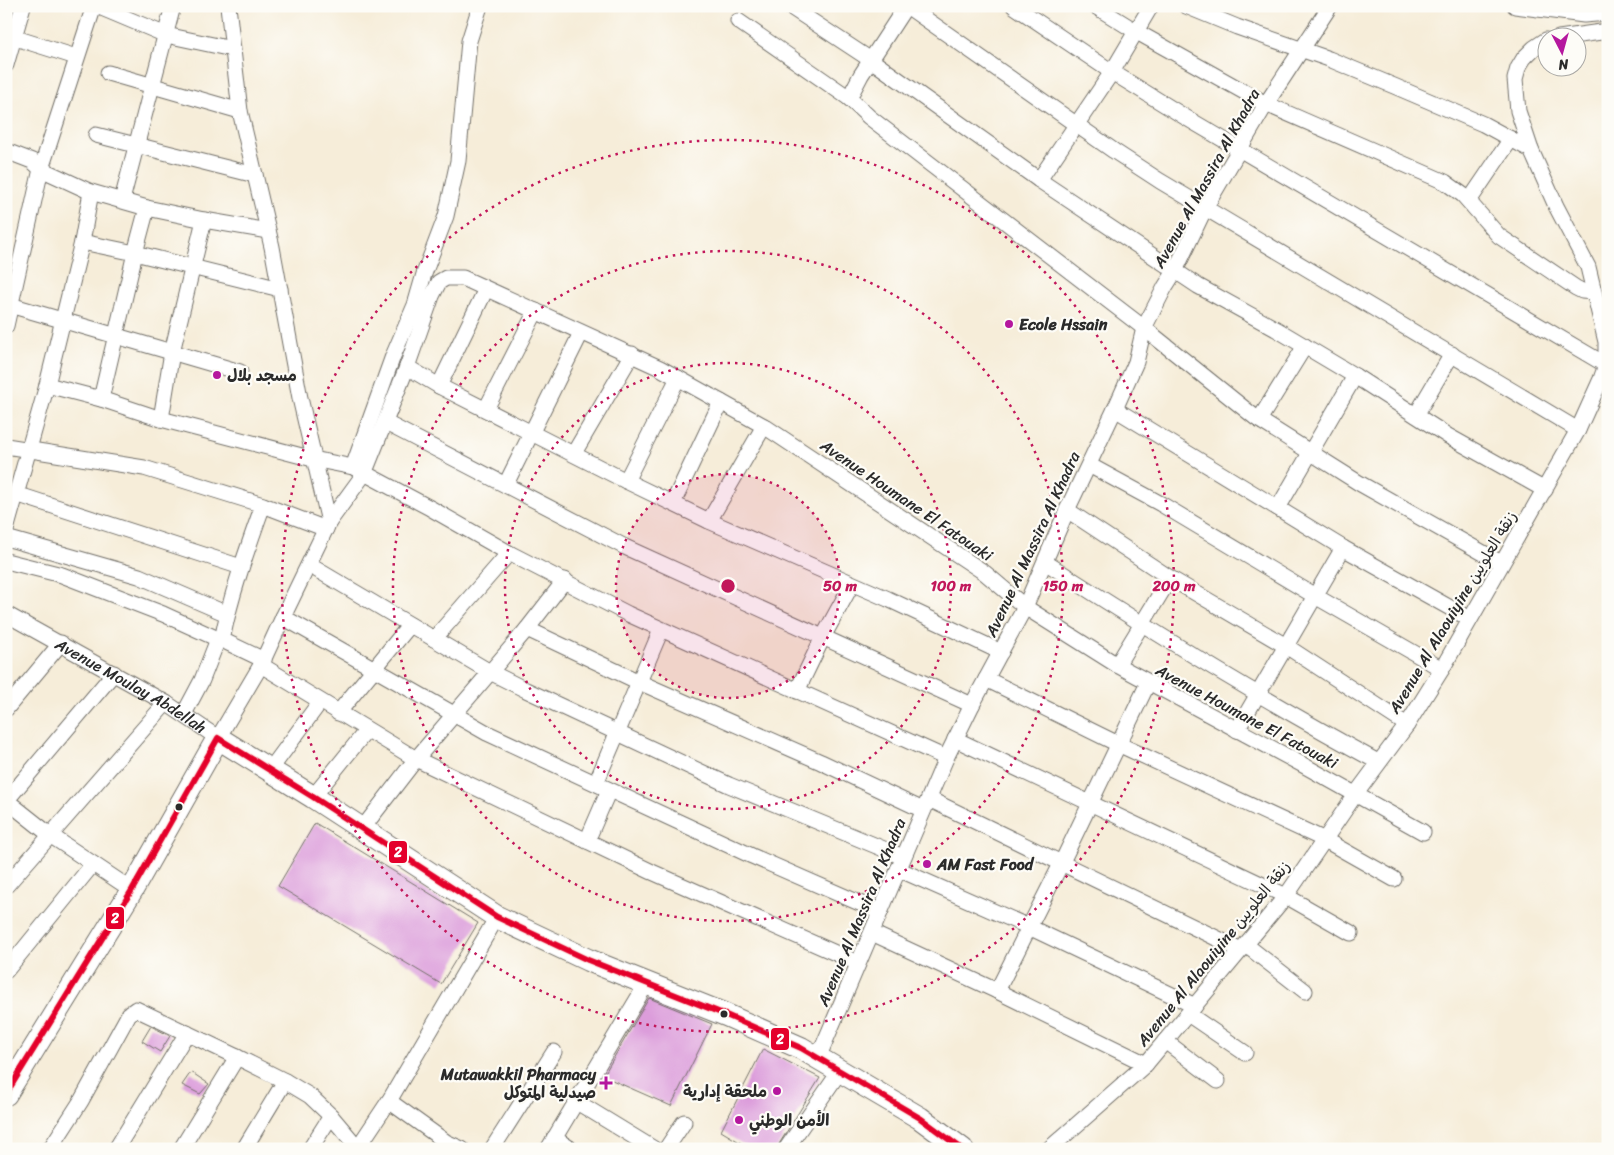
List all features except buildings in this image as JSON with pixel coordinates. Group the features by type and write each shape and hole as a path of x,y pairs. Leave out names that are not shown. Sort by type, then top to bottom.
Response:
{"street":[{"path":"6,65 10,36 23,6"},
{"path":"6,326 41,169 76,57 95,6 166,35 232,49"},
{"path":"122,200 173,6"},
{"path":"228,6 240,112 268,231 300,398 328,526"},
{"path":"358,471 393,356 415,305 424,274 446,216 458,161 469,41 480,6"},
{"path":"789,6 1175,272 1355,376 1448,436 1545,490"},
{"path":"849,98 870,60 907,6 1114,151 1205,208 1578,430"},
{"path":"1014,6 1112,72 1240,150 1606,365"},
{"path":"1095,6 1136,32 1266,104 1445,182 1463,195 1499,236 1516,249 1576,288 1582,291 1594,292"},
{"path":"1039,180 1112,72 1151,6"},
{"path":"1186,6 1246,30 1302,49 1456,112 1531,150"},
{"name":"Avenue Al Massira Al Khadra","path":"818,1058 946,758 972,705 1025,608 1067,510 1136,362 1144,328 1175,272 1205,208 1266,104 1330,6"},
{"path":"1515,6 1584,15 1608,13"},
{"path":"738,21 849,98 869,116 1144,328 1259,420 1311,454 1501,563"},
{"path":"1586,34 1608,31"},
{"path":"10,36 76,57"},
{"name":"Avenue Al Alaouiyine زنقة العلويين","path":"1049,1149 1146,1064 1286,896 1378,762 1406,725 1442,669 1501,563 1545,490 1578,430 1602,379 1606,365 1606,342 1588,267 1556,206 1531,150 1518,110 1515,79 1518,68 1524,58 1536,47"},
{"path":"108,73 240,112"},
{"path":"96,135 256,175"},
{"path":"1469,201 1511,140"},
{"path":"6,151 32,161 41,169 91,192 148,208 268,231"},
{"path":"6,530 47,385 82,242 91,192"},
{"path":"101,399 135,253 148,208"},
{"path":"161,419 172,352 204,220"},
{"path":"82,242 135,253 280,289"},
{"name":"Avenue Houmane El Fatouaki","path":"408,367 432,296 441,280 451,277 463,278 581,333 632,354 764,426 985,573 1025,608 1117,665 1423,832"},
{"path":"439,386 486,289"},
{"path":"10,305 240,372"},
{"path":"486,409 536,311"},
{"path":"506,484 581,333"},
{"path":"1259,420 1305,346"},
{"path":"574,453 632,354"},
{"path":"1416,415 1452,354"},
{"path":"9,1084 132,890 263,662 328,526 386,423 408,367 439,386 673,503 1001,652"},
{"path":"1278,508 1355,376"},
{"path":"626,480 678,378"},
{"path":"47,385 101,399 161,419 358,471 628,614 946,758"},
{"path":"673,503 721,402"},
{"path":"1115,409 1343,548 1470,619"},
{"path":"386,423 625,547 972,705"},
{"path":"709,520 764,426"},
{"path":"6,446 144,468 328,526"},
{"path":"1089,465 1162,504 1315,596 1442,669"},
{"path":"16,494 241,567"},
{"path":"184,714 220,640 241,567 263,505"},
{"path":"1067,510 1170,578 1286,646 1406,725"},
{"path":"6,538 139,576 227,614"},
{"path":"1237,730 1343,548"},
{"path":"434,639 509,552"},
{"path":"6,561 62,575 163,614 220,640 263,662 320,702 416,759 706,896 858,963"},
{"path":"1045,562 1259,695 1378,762"},
{"path":"309,565 490,672 617,733 900,863 1191,1010 1245,1053"},
{"path":"1117,665 1170,578"},
{"path":"362,829 416,759 527,629 565,580"},
{"path":"797,691 823,637 852,584"},
{"name":"Avenue Moulay Abdellah","path":"6,614 166,702 218,738 313,796 497,917 588,960 765,1032 818,1058 920,1118 962,1149"},
{"path":"283,617 453,715 520,749 752,856 880,912"},
{"path":"338,713 410,625"},
{"path":"527,629 639,682 822,762 1062,862 1243,947 1306,991"},
{"path":"587,841 617,733 661,630"},
{"path":"6,709 61,643"},
{"path":"114,673 6,801 50,835 132,890"},
{"path":"986,679 1118,744 1325,840 1394,879"},
{"path":"997,991 1062,862 1148,683"},
{"path":"6,886 166,702"},
{"path":"270,770 320,702"},
{"path":"313,796 367,730"},
{"path":"955,740 1286,896 1351,933"},
{"path":"6,971 93,864"},
{"path":"50,1149 81,1101 132,1011 139,1010 285,1081 310,1096 331,1116 358,1148 389,1101 497,917"},
{"path":"872,933 997,991 1146,1064"},
{"path":"571,1149 551,1144 647,983"},
{"path":"116,1149 187,1033"},
{"path":"1165,1041 1218,1081"},
{"path":"492,1149 554,1052"},
{"path":"181,1149 237,1057"},
{"path":"786,1149 840,1071"},
{"path":"244,1149 285,1081"},
{"path":"389,1101 443,1145 462,1149"},
{"path":"577,1102 654,1149"},
{"path":"310,1149 331,1116"},
{"path":"666,1149 684,1122"}],"transit line":[{"name":"2","path":"218,738 313,797 497,917 588,960 726,1015 801,1048 920,1118 962,1149"},
{"name":"2","path":"6,1094 132,890 218,738"}],"place":[{"name":"Ecole Hssain","path":"1009,324"},
{"name":"مسجد بلال","path":"217,375"},
{"name":"AM Fast Food","path":"927,864"},
{"name":"Mutawakkil Pharmacy صيدلية المتوكل","path":"606,1083"},
{"name":"ملحقة إدارية","path":"777,1091"},
{"name":"الأمن الوطني","path":"739,1120"}]}
